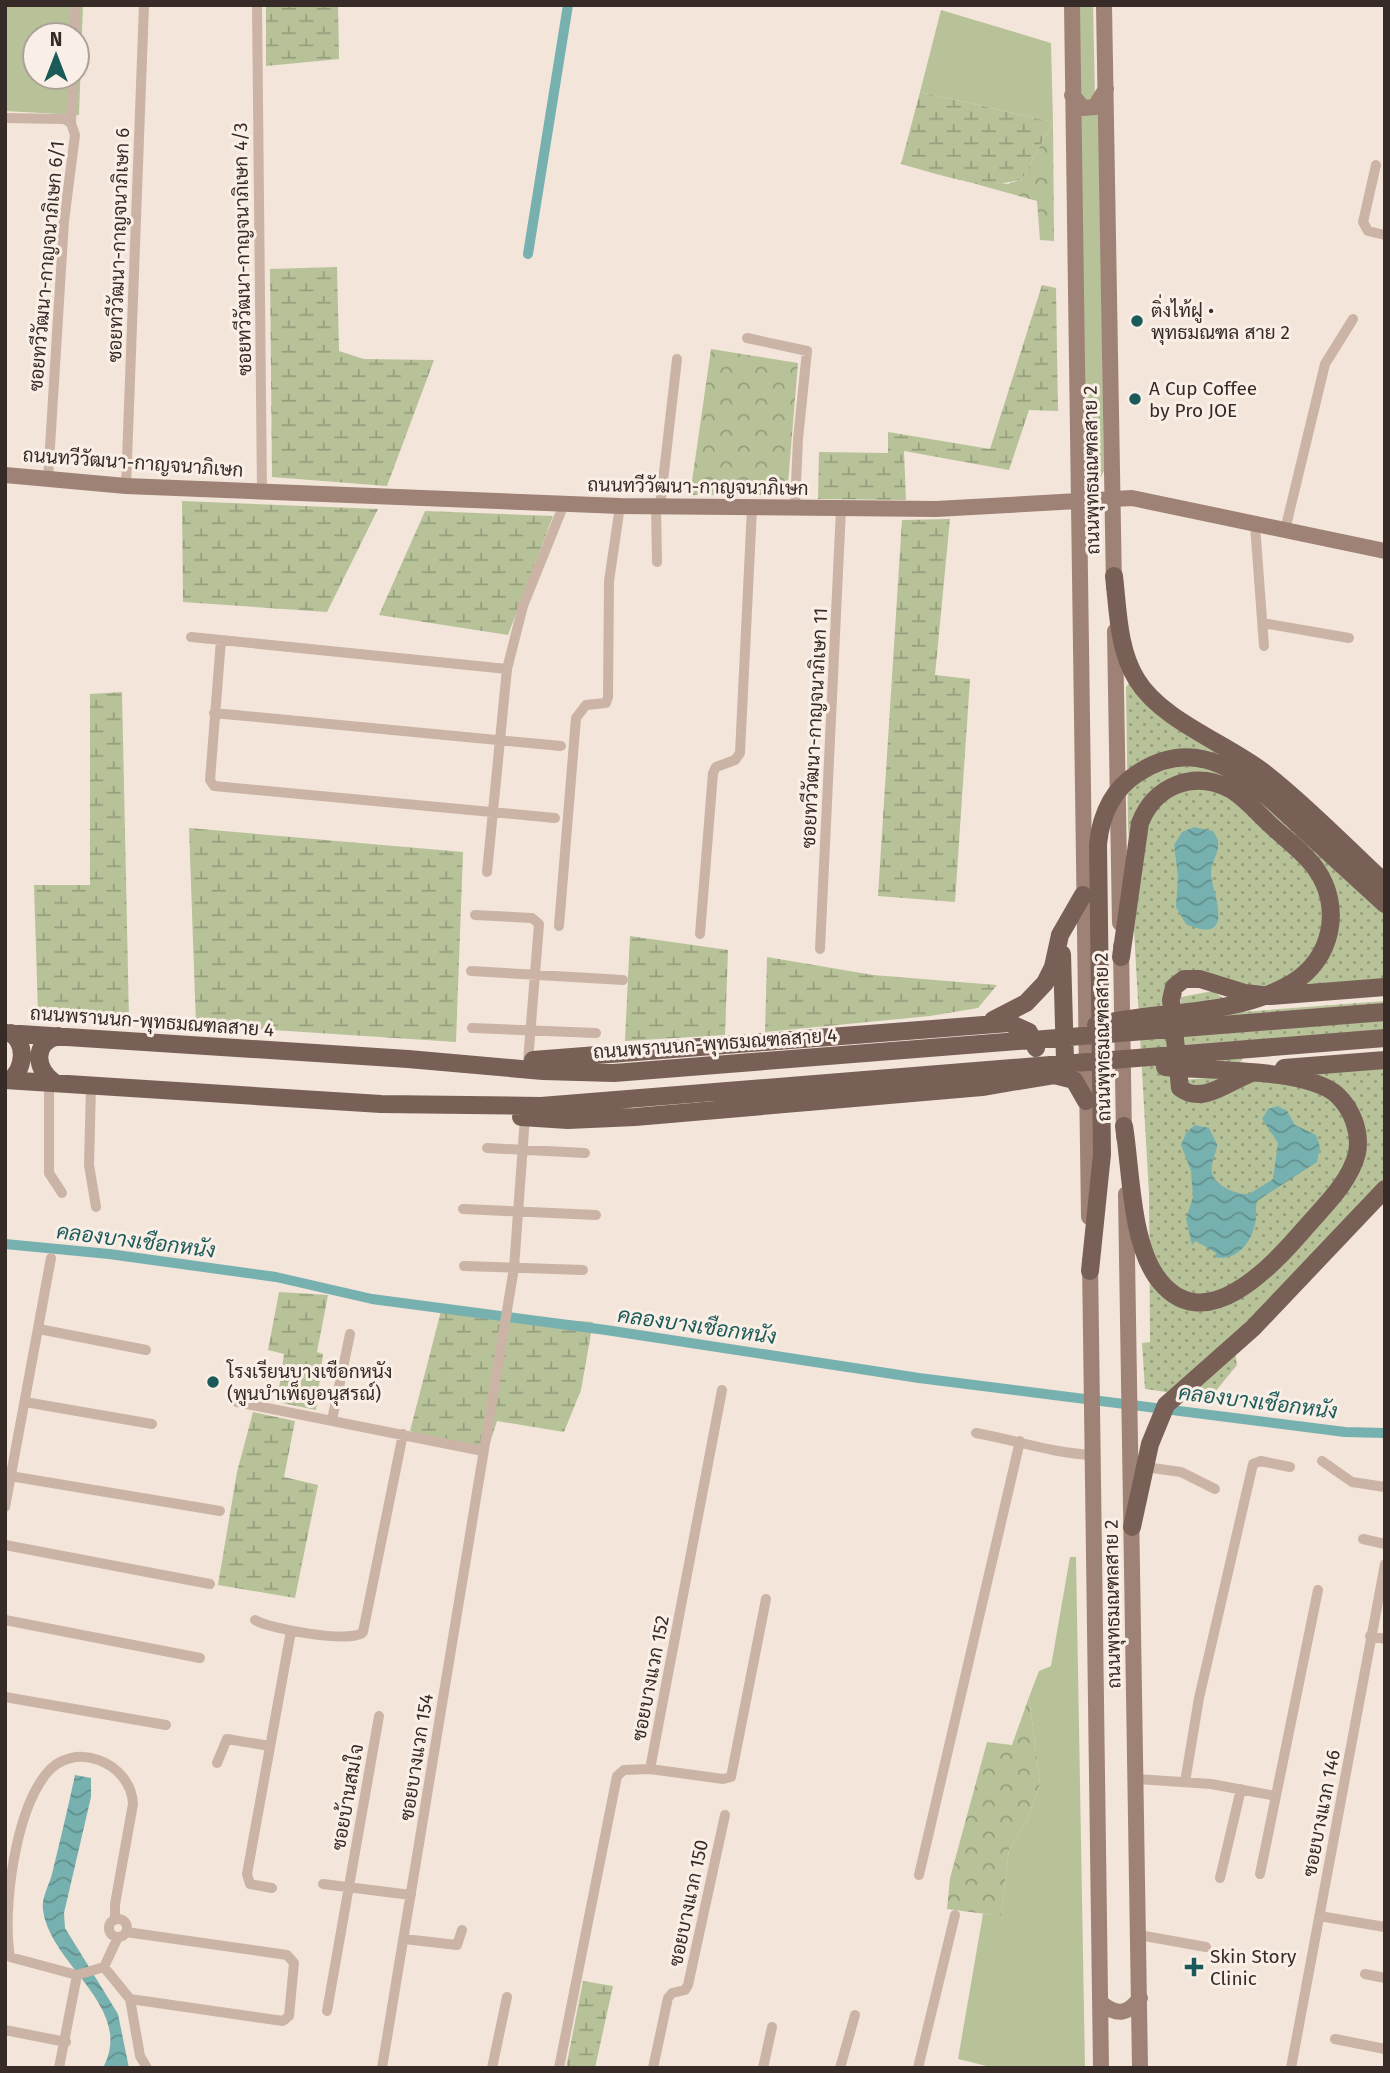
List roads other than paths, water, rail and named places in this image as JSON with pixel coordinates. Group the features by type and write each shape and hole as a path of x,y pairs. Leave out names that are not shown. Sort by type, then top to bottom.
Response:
{"main road":[{"name":"ถนนพุทธมณฑลสาย 2","path":"1072,5 1101,2068"},
{"name":"ถนนพุทธมณฑลสาย 2","path":"1104,5 1140,2068"},
{"path":"1072,95 1083,108 1088,109 1095,107 1106,89"},
{"name":"ถนนทวีวัฒนา-กาญจนาภิเษก","path":"5,475 126,486 658,507 841,509 1142,500 1385,551"},
{"path":"1114,576 1124,650 1136,679 1145,692 1164,708 1271,778 1385,883"},
{"path":"1090,1271 1102,1154 1099,831 1112,798 1144,769 1183,757 1206,759 1232,770 1256,786 1385,904"},
{"path":"1049,1039 1126,1019 1241,1004 1290,985 1313,968 1324,951 1330,929 1328,897 1321,878 1310,862 1233,790 1208,780 1185,781 1161,792 1150,804 1138,831 1121,957"},
{"path":"959,1027 997,1019 1033,997 1053,967 1060,935 1083,895"},
{"path":"1060,935 1065,1060 1077,1071 1086,1101"},
{"path":"1385,987 1271,996 1191,978 1174,987 1171,1000 1178,1083 1184,1091 1193,1095 1208,1093 1257,1072 1385,1060"},
{"path":"1266,1021 1385,1001"},
{"name":"ถนนพรานนก-พุทธมณฑลสาย 4","path":"8,1033 605,1073 1385,1012"},
{"path":"464,1063 528,1061 1014,1024 1031,1035 1036,1049 1033,1064 1020,1076 1000,1085"},
{"path":"8,1033 19,1041 21,1057 17,1074 8,1080"},
{"path":"52,1082 40,1067 39,1052 46,1041 58,1036"},
{"path":"8,1080 417,1106 568,1120 635,1117 1000,1085 1077,1071 1385,1038"},
{"path":"417,1106 569,1105 793,1087 1165,1067 1385,1049"},
{"path":"1124,1126 1145,1254 1157,1278 1176,1294 1199,1301 1237,1293 1256,1279 1285,1251 1344,1181 1357,1151 1354,1119 1336,1095 1309,1080 1165,1067"},
{"path":"1132,1527 1155,1424 1170,1400 1253,1328 1385,1189"},
{"path":"1101,2003 1114,2012 1122,2013 1140,1998"}],"street":[{"name":"ซอยทวีวัฒนา-กาญจนาภิเษก 6","path":"126,486 144,5"},
{"name":"ซอยทวีวัฒนา-กาญจนาภิเษก 4/3","path":"257,5 262,492"},
{"path":"71,123 72,91"},
{"name":"ซอยทวีวัฒนา-กาญจนาภิเษก 6/1","path":"5,118 57,118 71,123 75,135 64,221 48,479"},
{"path":"1376,165 1363,222 1368,231 1385,235"},
{"path":"1284,530 1325,364 1353,319"},
{"path":"747,338 807,351 798,439 795,508"},
{"path":"657,562 658,507 677,359"},
{"path":"487,873 507,669 523,606 564,504"},
{"path":"559,926 576,719 586,705 606,703 608,697 609,581 620,506"},
{"path":"700,934 713,773 716,767 735,760 740,753 752,508"},
{"name":"ซอยทวีวัฒนา-กาญจนาภิเษก 11","path":"820,949 841,509"},
{"path":"1255,525 1264,646"},
{"path":"1263,623 1349,638"},
{"path":"191,637 507,669"},
{"path":"221,640 210,780 214,786 555,818"},
{"path":"214,712 561,746"},
{"path":"475,915 536,920 539,930 528,1061"},
{"path":"471,971 623,980"},
{"path":"472,1028 596,1033"},
{"path":"52,1082 49,1173 62,1193"},
{"path":"91,1086 89,1165 96,1207"},
{"name":"ซอยบางแวก 154","path":"382,2068 514,1268 525,1117"},
{"path":"487,1148 585,1153"},
{"path":"463,1209 596,1215"},
{"path":"5,1507 51,1258"},
{"path":"464,1266 583,1270"},
{"path":"39,1329 146,1350"},
{"path":"331,1420 350,1334"},
{"name":"ซอยบางแวก 152","path":"559,2068 617,1776 624,1770 650,1769 722,1390"},
{"path":"25,1402 152,1424"},
{"path":"237,1402 482,1451"},
{"path":"976,1433 1020,1441 1065,1454 1092,1455"},
{"path":"255,1620 291,1631 353,1638 363,1632 403,1434"},
{"path":"919,1875 1020,1441"},
{"path":"1185,1782 1199,1698 1253,1464 1261,1461 1290,1467"},
{"path":"1322,1461 1352,1482 1385,1487"},
{"path":"1144,1467 1181,1472 1215,1489"},
{"path":"10,1476 220,1511"},
{"path":"1363,1539 1385,1544"},
{"path":"5,1545 209,1584"},
{"name":"ซอยบางแวก 146","path":"1291,2068 1385,1564"},
{"path":"1260,1874 1318,1590"},
{"path":"650,1769 723,1779 731,1777 766,1599"},
{"path":"5,1620 200,1658"},
{"path":"272,1888 250,1884 247,1874 291,1631"},
{"path":"1370,1636 1385,1639"},
{"path":"5,1697 166,1725"},
{"name":"ซอยบ้านสมใจ","path":"327,2011 379,1716"},
{"path":"217,1763 227,1739 270,1746"},
{"path":"122,1934 99,1968 78,1974 8,1956 8,1899 26,1818 44,1776 66,1760 78,1758 102,1761 120,1771 132,1790 133,1804 115,1904 115,1920 110,1931 287,1955 294,1963 289,2016 283,2021 130,1999"},
{"path":"1137,1779 1185,1782 1276,1796"},
{"path":"1220,1878 1241,1789"},
{"name":"ซอยบางแวก 150","path":"653,2068 668,1998 672,1993 685,1990 688,1985 725,1815"},
{"path":"323,1884 349,1885 411,1895"},
{"path":"918,2068 955,1915"},
{"path":"1319,1916 1385,1927"},
{"path":"404,1940 457,1945 462,1930"},
{"path":"1139,1935 1206,1947"},
{"path":"99,1968 130,1999 140,2056 147,2068"},
{"path":"60,2068 78,1974"},
{"path":"1365,1974 1385,1978"},
{"path":"492,2068 507,1997"},
{"path":"840,2068 855,2015"},
{"path":"763,2068 772,2027"},
{"path":"5,2030 66,2042"},
{"path":"1335,2039 1385,2049"}],"water":[{"path":"1194,827 1213,831 1218,840 1211,873 1218,914 1217,923 1212,928 1202,929 1186,924 1176,907 1178,876 1174,845 1182,832"},
{"path":"1278,1106 1287,1111 1295,1125 1316,1135 1320,1147 1317,1162 1257,1201 1253,1231 1241,1250 1229,1257 1215,1257 1216,1253 1196,1241 1192,1245 1186,1219 1193,1197 1191,1171 1181,1145 1186,1133 1195,1125 1209,1128 1217,1144 1212,1165 1214,1177 1227,1189 1249,1194 1273,1179 1278,1143 1262,1119 1268,1109"},
{"path":"75,1775 91,1778 91,1797 64,1913 65,1928 118,2014 129,2068 98,2068 104,2066 110,2044 108,2024 100,2005 49,1930 43,1910"}],"waterway":[{"path":"528,254 568,5"},
{"name":"คลองบางเชือกหนัง","path":"5,1244 109,1254 276,1277 372,1299 606,1330 919,1378 1345,1432 1385,1433"}],"place":[{"name":"ติ่งไท้ฝู • พุทธมณฑล สาย 2","path":"1137,321"},
{"name":"A Cup Coffee by Pro JOE","path":"1135,399"},
{"name":"โรงเรียนบางเชือกหนัง (พูนบำเพ็ญอนุสรณ์)","path":"213,1382"},
{"name":"Skin Story Clinic","path":"1194,1967"}]}
